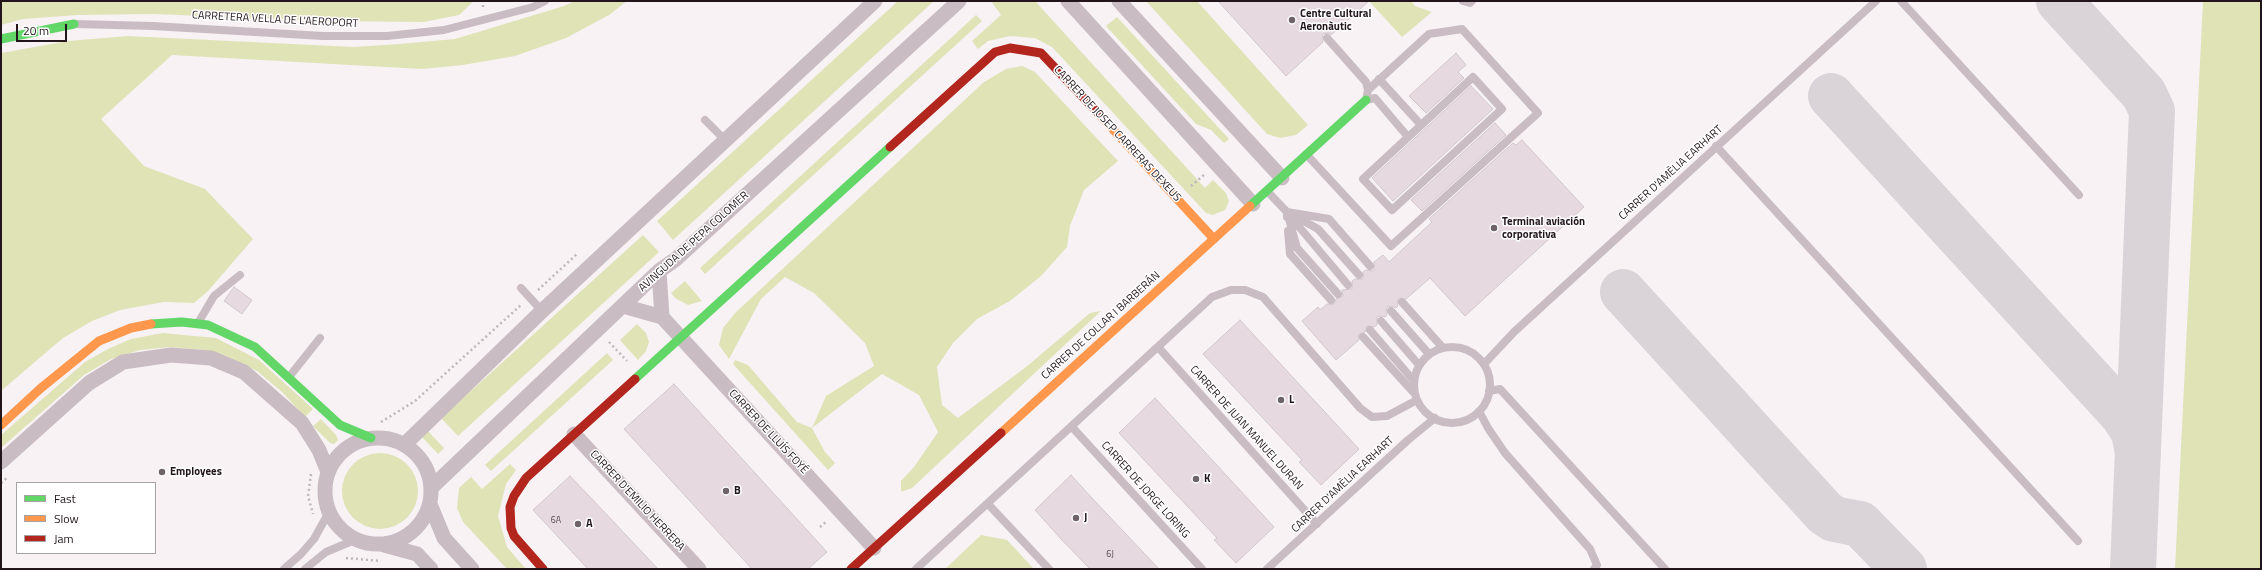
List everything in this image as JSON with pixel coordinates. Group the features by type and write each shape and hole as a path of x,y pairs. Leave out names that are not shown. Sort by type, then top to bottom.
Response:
{"street":[{"path":"405,444 542,311 724,140 876,1"},
{"name":"AVINGUDA DE PEPA COLOMER","path":"432,487 660,271 682,253 959,1"},
{"path":"1068,1 1253,204"},
{"path":"1119,1 1282,178"},
{"name":"CARRETERA VELLA DE L'AEROPORT","path":"1,38 74,24"},
{"name":"CARRER DE JOSEP CARRERAS DEXEUS","path":"681,337 976,68 995,52 1010,48 1035,51 1048,59 1214,240"},
{"name":"CARRER DE COLLAR I BARBERÁN","path":"851,569 1366,100"},
{"path":"623,306 662,317 660,271"},
{"name":"CARRER DE LLUÍS FOYÉ","path":"662,317 874,548"},
{"path":"1,425 41,388 100,341 131,328 161,322 198,323 208,325 255,347 340,425 371,438"},
{"path":"543,569 514,536 510,519 510,507 514,496 526,478 681,337"},
{"path":"1,462 89,383 123,362 171,355 212,358 244,372 302,422 319,450 328,472"},
{"name":"CARRER D'EMILIO HERRERA","path":"574,434 700,569"},
{"path":"383,544 401,539 413,531 425,517 430,504 432,487 426,466 415,452 405,444 387,438 371,438 353,444 338,456 328,472 325,488 329,512 339,528 357,539 366,543 383,544 417,554 431,569"},
{"path":"430,504 444,538 472,569"}],"lane":[{"name":"CARRETERA VELLA DE L'AEROPORT","path":"74,24 153,26 323,36 387,36 444,30 533,7 545,1"},
{"name":"CARRER D'AMÈLIA EARHART","path":"1484,364 1514,332 1876,1"},
{"path":"1901,1 2079,195"},
{"path":"1307,154 1391,246 1538,113 1462,29 1429,34 1368,90"},
{"path":"1327,38 1366,82 1368,90 1366,100 1375,98 1408,137"},
{"path":"1473,77 1502,109 1392,210 1363,178 1408,137 1473,77"},
{"path":"1379,79 1422,124"},
{"path":"705,120 724,140"},
{"path":"1716,146 2078,541"},
{"path":"1267,191 1287,212 1348,285"},
{"path":"1287,212 1329,219 1370,266"},
{"path":"1287,212 1318,229 1359,275"},
{"path":"1287,212 1297,248 1338,294"},
{"path":"1287,212 1290,254 1331,300"},
{"path":"198,323 214,296 240,275"},
{"path":"521,288 542,311"},
{"path":"916,569 1212,297 1232,290 1245,290 1263,297 1360,408 1372,417 1387,416 1416,397"},
{"path":"1402,302 1443,348"},
{"path":"1391,312 1429,354"},
{"path":"1381,321 1419,365"},
{"path":"1370,330 1414,381"},
{"path":"1363,337 1416,397 1425,412 1444,422 1463,421 1479,411 1490,391 1490,379 1484,364 1468,350 1457,347 1443,348 1429,354 1419,365 1414,381 1416,397"},
{"path":"289,377 320,338"},
{"name":"CARRER DE JUAN MANUEL DURAN","path":"1158,347 1317,524"},
{"path":"1490,391 1500,389 1665,569"},
{"path":"1479,411 1488,428 1505,453 1590,549 1597,565 1594,569"},
{"name":"CARRER D'AMÈLIA EARHART","path":"1267,569 1408,440 1435,418"},
{"name":"CARRER DE JORGE LORING","path":"1072,427 1202,569"},
{"path":"988,504 1048,569"},
{"path":"284,569 302,554 314,539 329,512"},
{"path":"305,569 326,552 357,539"}],"path":[{"path":"373,422 387,418 415,401 524,302"},
{"path":"311,468 308,496 313,511 313,517"},
{"path":"339,559 383,561"}],"green space":[{"path":"1,1 474,1 459,15 424,22 321,21 154,14 78,15 23,19 1,25"},
{"path":"575,1 627,1 609,15 566,38 515,56 463,65 422,69 172,55 101,119 144,166 205,189 253,239 208,291 194,303 164,302 120,310 92,321 63,338 1,391 1,53 68,41 128,36 354,47 455,39 564,6"},
{"path":"898,1 934,1 673,240 657,221"},
{"path":"991,1 1036,2 1205,188 1213,180 1226,193 1229,201 1225,210 1213,215 1206,213 1052,47 1035,38 1010,36 988,41 978,49 972,41 1001,15"},
{"path":"1146,1 1197,1 1308,125 1296,135 1280,138 1267,134"},
{"path":"1369,1 1411,1 1415,6 1432,12 1402,37"},
{"path":"2203,1 2261,1 2261,569 2175,569"},
{"path":"976,15 982,21 705,274 700,268"},
{"path":"1117,17 1229,139 1224,143 1211,130 1196,124 1106,26"},
{"path":"1022,66 1035,72 1118,161 1084,190 1070,226 1067,247 1041,276 1010,301 977,319 953,343 937,367 942,405 958,418 1026,367 1090,313 1101,311 912,488 901,492 901,481 914,467 938,432 919,395 882,374 812,428 826,396 874,366 865,343 814,293 785,277 761,299 729,359 719,345 723,328 735,313 984,82 1006,69"},
{"path":"643,235 659,252 458,436 441,418"},
{"path":"685,281 702,301 688,305 675,298 671,293"},
{"path":"637,324 646,333 649,342 646,351 638,360 620,340"},
{"path":"163,333 216,338 259,360 313,409 305,417 282,392 257,371 226,356 204,350 170,347 140,350 111,359 84,375 1,448 1,435 85,362 108,349 131,339"},
{"path":"607,353 613,360 491,471 485,465"},
{"path":"735,360 748,365 797,422 812,428 825,452 835,463 828,470 733,364"},
{"path":"321,419 336,435 338,440 334,444 330,443 313,426"},
{"path":"427,430 444,448 438,454 421,436"},
{"path":"372,453 388,453 401,459 412,470 418,483 416,506 401,523 388,529 372,529 359,523 344,506 342,499 342,483 348,470 365,455"},
{"path":"510,464 516,470 506,484 498,516 507,547 526,569 507,569 463,522 457,508 459,488 471,477 482,489"},
{"path":"981,535 1007,540 1034,569 945,569"}],"building":[{"name":"Centre Cultural Aeronàutic","path":"1218,1 1369,1 1331,35 1328,33 1323,34 1323,42 1286,76"},
{"path":"1456,53 1466,65 1458,72 1464,78 1426,113 1409,96"},
{"path":"1471,86 1493,109 1393,201 1372,178"},
{"path":"1495,123 1506,135 1422,211 1411,200"},
{"name":"Terminal aviación corporativa","path":"1522,140 1584,207 1465,316 1430,278 1406,299 1399,298 1397,301 1398,306 1396,308 1392,306 1387,307 1387,315 1385,317 1377,317 1377,325 1374,327 1367,326 1365,332 1358,335 1359,340 1336,360 1302,321 1318,307 1320,310 1327,304 1334,304 1336,299 1343,296 1342,290 1352,289 1352,281 1355,279 1363,279 1363,272 1366,270 1374,270 1374,262 1383,255 1389,262 1432,222 1429,219 1513,143 1516,145"},
{"path":"234,287 252,300 242,314 224,301"},
{"name":"L","path":"1240,320 1359,449 1321,485 1299,462 1302,460 1203,354"},
{"name":"B","path":"674,384 827,552 808,569 752,569 624,429"},
{"name":"K","path":"1155,398 1274,527 1236,563 1214,540 1217,538 1119,433"},
{"name":"J","path":"1071,475 1159,569 1090,569 1061,539 1035,510"},
{"name":"A","path":"570,476 658,569 588,569 533,510"}],"taxiway":[{"path":"2059,1 2144,94 2152,111 2133,569"},
{"path":"1831,96 2123,415 2134,432 2138,453"},
{"path":"1623,292 1825,513 1834,519 1860,524 1904,569"}],"traffic: fast":[{"path":"1,39 74,24"},
{"path":"1250,206 1366,100"},
{"path":"635,379 890,147"},
{"path":"151,324 182,322 208,325 255,347 340,425 371,438"}],"traffic: slow":[{"path":"1097,112 1214,239"},
{"path":"1001,433 1250,206"},
{"path":"1,425 41,388 99,341 131,328 151,324"}],"traffic: jam":[{"path":"890,147 995,52 1010,48 1041,53 1097,112"},
{"path":"543,569 514,536 511,528 510,507 514,496 526,478 635,379"},
{"path":"851,569 1001,433"}],"place":[{"name":"Centre Cultural Aeronàutic","path":"1292,20"},
{"name":"Terminal aviación corporativa","path":"1494,228"},
{"name":"L","path":"1281,400"},
{"name":"Employees","path":"162,472"},
{"name":"K","path":"1196,479"},
{"name":"B","path":"726,491"},
{"name":"J","path":"1076,518"},
{"name":"A","path":"578,524"}]}
